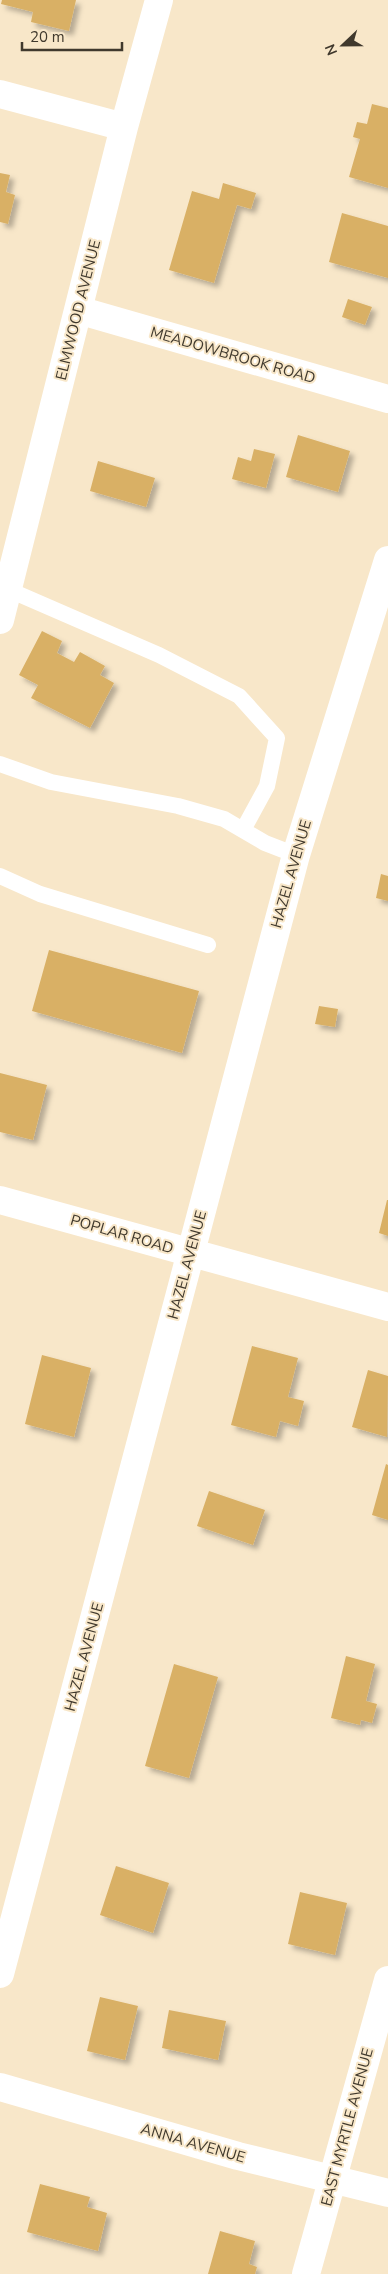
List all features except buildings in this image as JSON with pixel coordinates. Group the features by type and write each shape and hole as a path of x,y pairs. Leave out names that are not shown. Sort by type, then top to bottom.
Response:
{"street":[{"name":"ELMWOOD AVENUE","path":"2,605 124,127 159,0"},
{"path":"0,94 124,127"},
{"name":"MEADOWBROOK ROAD","path":"78,310 388,399"},
{"name":"HAZEL AVENUE","path":"0,1974 296,854 388,560"},
{"name":"POPLAR ROAD","path":"0,1200 388,1307"},
{"name":"EAST MYRTLE AVENUE","path":"306,2274 388,1980"},
{"name":"ANNA AVENUE","path":"0,2087 238,2156 388,2193"}],"lane":[{"path":"2,605 159,655 239,696 276,738 267,786 242,830"},
{"path":"0,764 51,782 178,806 224,819 265,843 296,854"},
{"path":"0,876 40,894 208,944"}]}
